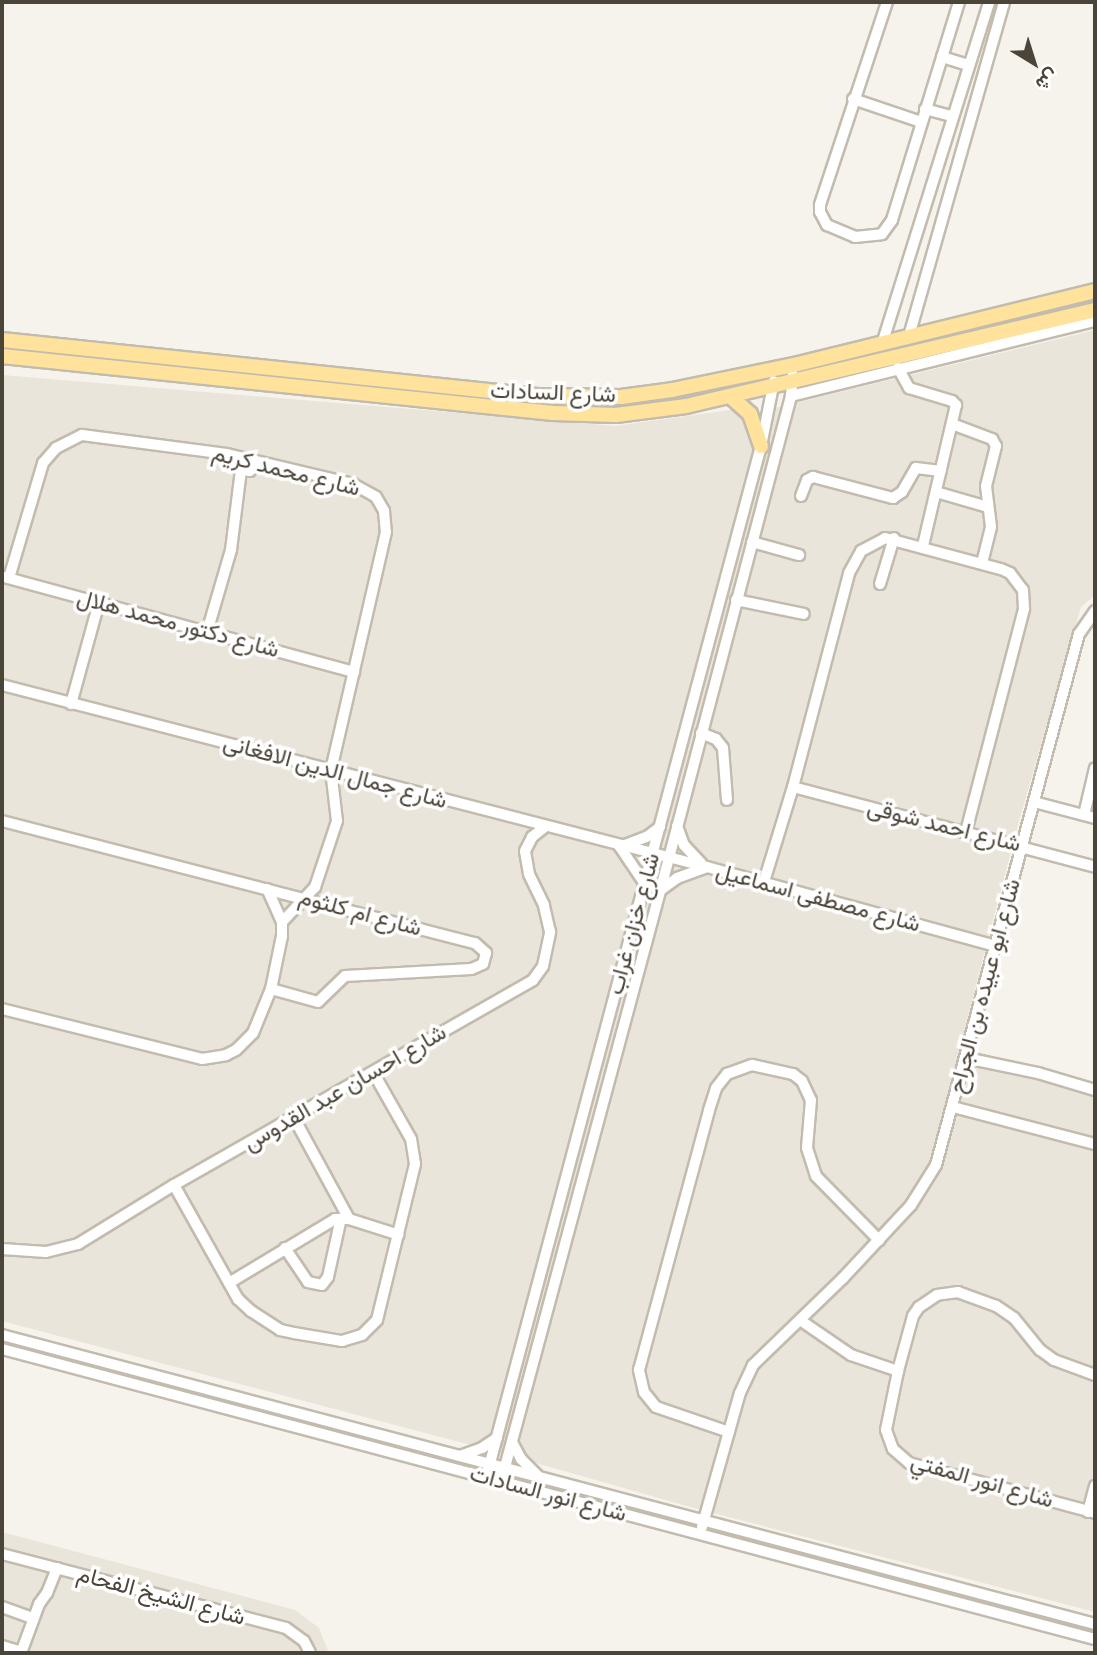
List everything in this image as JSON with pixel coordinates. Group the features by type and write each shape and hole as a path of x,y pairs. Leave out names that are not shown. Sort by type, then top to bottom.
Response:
{"main road":[{"name":"شارع السادات","path":"2,340 562,397 644,394 794,365 1095,291"},
{"name":"شارع السادات","path":"2,356 577,415 640,414 774,386 792,389 1095,310"},
{"path":"730,396 750,414 761,446"}],"street":[{"path":"887,2 820,205 828,225 845,235 874,237 888,229 959,2"},
{"path":"883,341 989,2"},
{"path":"909,336 1004,2"},
{"path":"942,57 968,65"},
{"path":"853,99 921,122"},
{"path":"925,109 952,116"},
{"path":"792,389 898,368 1095,321"},
{"name":"شارع خزان غراب","path":"501,1482 752,542 792,389 794,365"},
{"name":"شارع خزان غراب","path":"486,1478 761,446 776,368"},
{"path":"898,368 909,388 954,403 952,424 923,546"},
{"path":"952,424 995,442 986,486 991,527 982,562"},
{"name":"شارع محمد كريم","path":"5,577 38,473 49,454 64,442 82,435 121,438 252,460 353,484 369,491 382,505 386,532 331,771 337,821 315,887 282,922"},
{"path":"207,632 231,551 235,500 241,470 250,471 252,460"},
{"path":"801,496 807,480 813,477 893,498 902,492 916,468 941,471"},
{"path":"936,492 988,507"},
{"path":"880,584 894,538"},
{"path":"763,885 793,787 853,562 868,545 894,538 982,562 1010,573 1023,590 1024,598 966,831"},
{"path":"752,542 799,555"},
{"name":"شارع دكتور محمد هلال","path":"5,577 354,672"},
{"path":"736,600 804,614"},
{"path":"71,704 99,602"},
{"name":"شارع ابو عبيده بن الجراح","path":"700,1534 740,1393 753,1365 879,1240 925,1186 936,1165 1079,634 1095,611"},
{"name":"شارع جمال الدين الافغانى","path":"2,685 669,858"},
{"path":"701,733 712,736 723,748 727,800"},
{"path":"1034,802 1090,816 1095,768"},
{"name":"شارع احمد شوقى","path":"793,787 1095,867"},
{"name":"شارع ام كلثوم","path":"2,821 475,943 482,947 486,958 482,964 471,969 345,976 318,1002 271,989"},
{"path":"677,823 690,854 707,867"},
{"name":"شارع احسان عبد القدوس","path":"2,1249 46,1252 71,1247 174,1185 526,985 539,974 546,958 550,932 544,905 529,874 525,851 532,837 546,827"},
{"path":"645,884 620,847 648,836 660,827"},
{"name":"شارع مصطفى اسماعيل","path":"669,858 995,946"},
{"path":"658,892 677,878 707,867"},
{"path":"2,1009 156,1048 212,1059 226,1055 246,1043 260,1024 271,989 282,936 282,922 267,889"},
{"path":"966,1058 1038,1073 1095,1090"},
{"path":"729,1432 656,1407 644,1392 639,1370 709,1110 716,1088 727,1074 752,1065 793,1074 802,1081 811,1100 807,1148 816,1176 879,1240"},
{"path":"174,1185 229,1283 251,1311 280,1330 332,1341 352,1339 377,1320 415,1164 411,1139 373,1072"},
{"path":"953,1107 1095,1144"},
{"path":"285,1248 308,1282 322,1285 328,1277 345,1219 293,1118"},
{"path":"562,1193 577,1196"},
{"path":"229,1283 285,1248 345,1219 399,1235"},
{"name":"شارع انور المفتي","path":"1092,1513 920,1467 900,1457 893,1450 886,1430 913,1316 919,1307 937,1295 958,1292 1006,1311 1054,1360 1095,1375"},
{"path":"800,1320 851,1355 898,1371"},
{"name":"شارع انور السادات","path":"2,1335 1095,1624"},
{"name":"شارع انور السادات","path":"2,1349 1095,1639"},
{"path":"460,1456 497,1438"},
{"path":"512,1442 521,1458 540,1477"},
{"path":"1092,1513 1095,1486"},
{"name":"شارع الشيخ الفحام","path":"2,1554 286,1628 304,1641 310,1653"},
{"path":"2,1646 22,1653 33,1618 57,1568"},
{"path":"2,1608 33,1618"}],"shaded area":[{"path":"1095,330 1095,595 1081,607 1017,828 960,1047 1095,1084 1095,1612 694,1508 501,1453 2,1321 2,375 615,426 744,408 754,413"},
{"path":"2,1532 295,1610 319,1628 329,1653 2,1653"}]}
